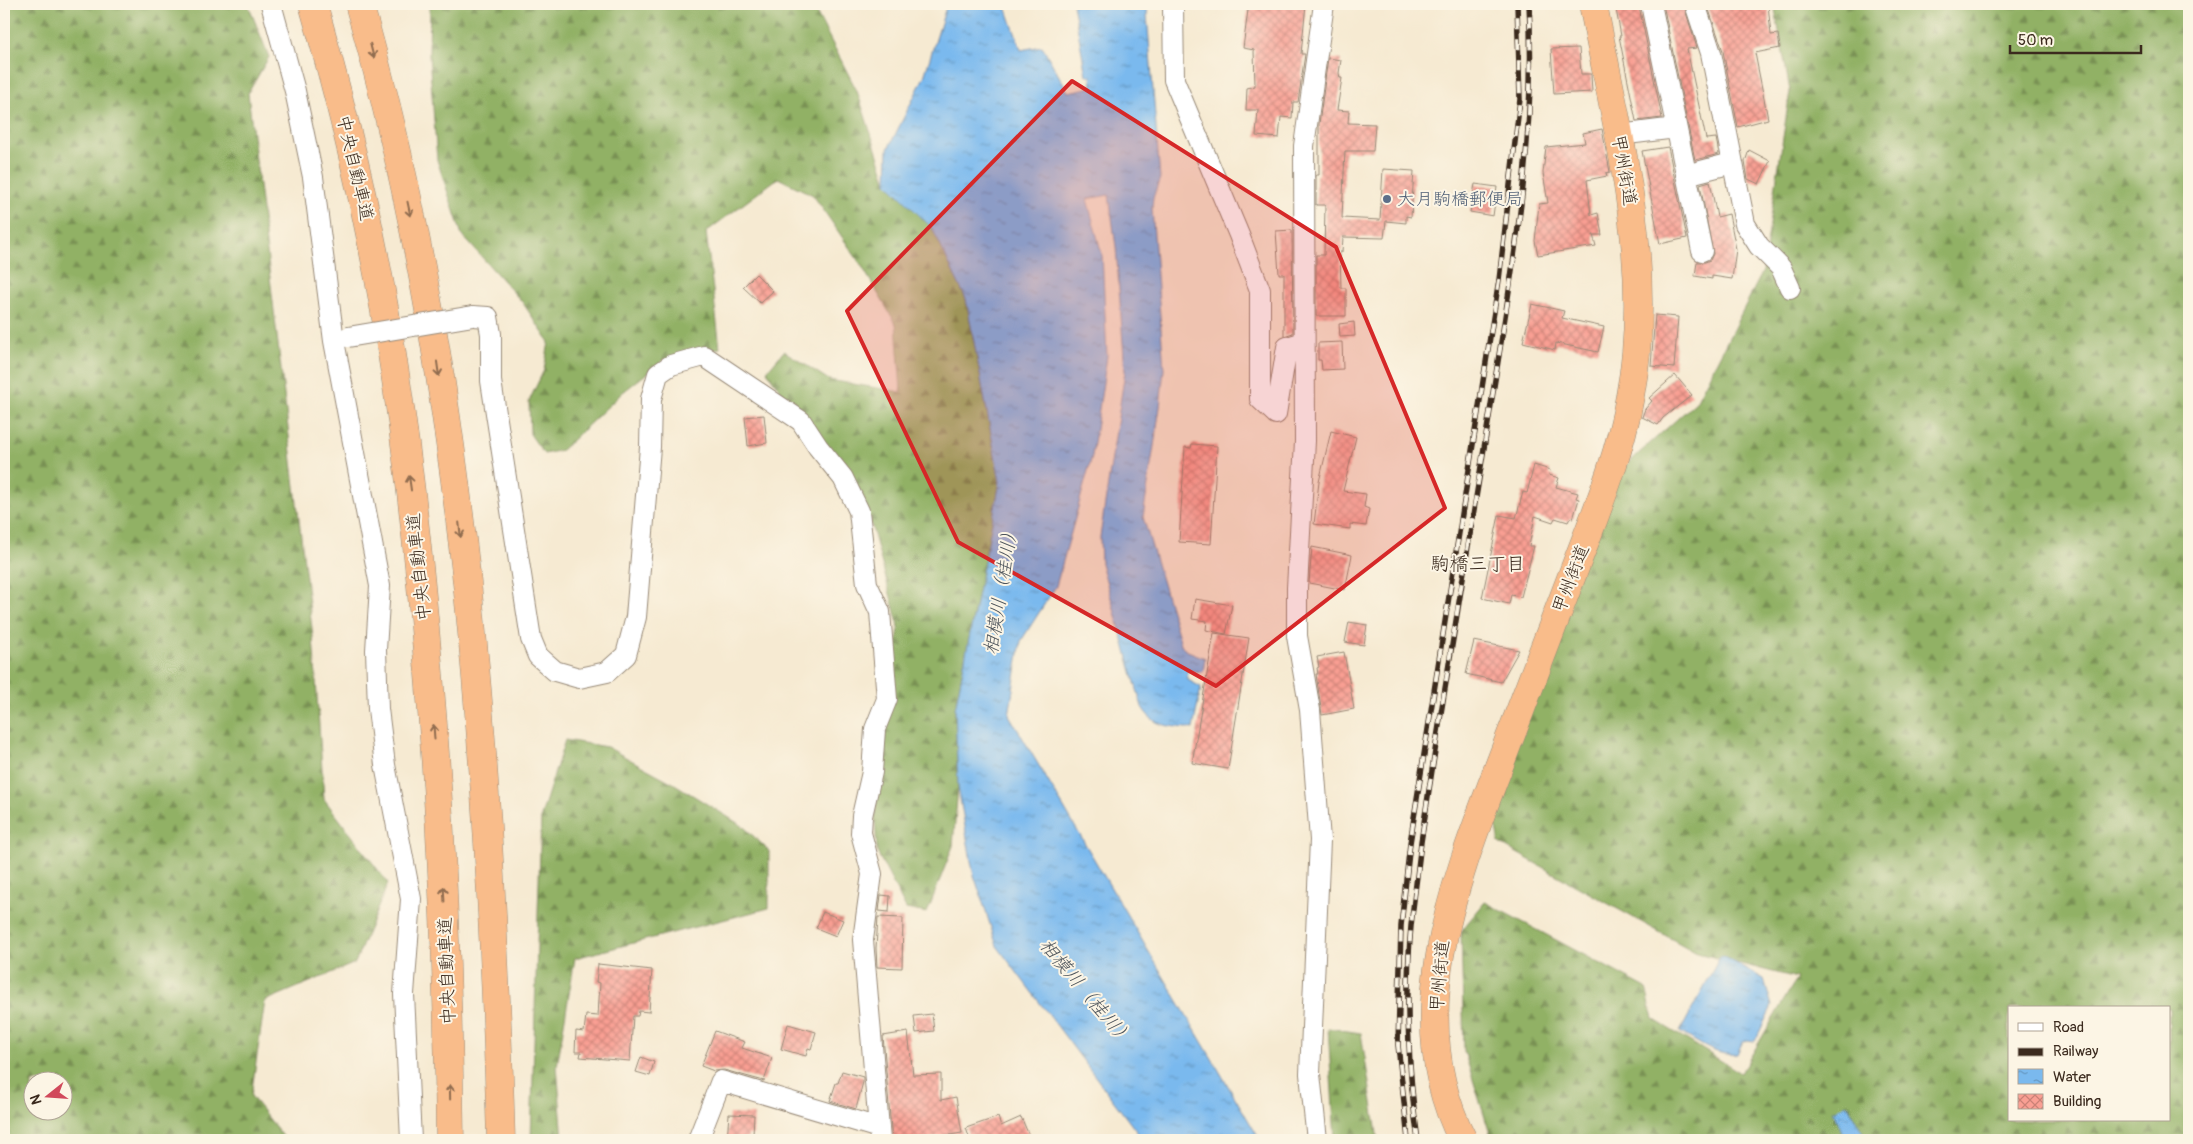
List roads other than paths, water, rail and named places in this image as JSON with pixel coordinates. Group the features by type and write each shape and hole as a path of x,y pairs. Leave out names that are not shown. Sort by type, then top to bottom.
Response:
{"highway":[{"name":"中央自動車道","path":"313,4 349,140 372,240 392,353 412,491 428,649 440,821 448,981 450,1140"},
{"path":"359,4 393,132 414,236 436,354 456,497 473,648 506,1140"},
{"name":"甲州街道","path":"1464,1140 1443,1088 1436,1043 1436,969 1444,928 1468,849 1610,477 1631,396 1638,321 1638,276 1634,230 1619,134 1593,4"},
{"path":"496,979 501,1140"}],"street":[{"path":"271,4 295,92 313,177 380,586 376,650 378,709 385,765 411,899 404,994 411,1140"},
{"path":"1174,4 1174,80 1260,290 1260,399 1276,414 1287,347 1304,342"},
{"path":"1317,1140 1310,1074 1320,840 1310,710 1297,636 1297,588 1305,441 1304,146 1324,4"},
{"path":"1651,4 1702,251"},
{"path":"1695,4 1710,53 1745,224 1759,246 1781,268 1790,288"},
{"path":"1619,134 1676,128"},
{"path":"1686,175 1732,163"},
{"path":"341,339 474,316 488,317 492,334 491,381 530,639 538,656 555,671 579,678 607,672 626,654 636,617 650,446 651,399 658,374 671,364 704,356 801,421 847,486 859,511 867,584 880,612 887,699 875,729 872,772 862,816 861,833 872,874 863,940 880,1134 721,1081 698,1140"}],"water":[{"name":"相模川（桂川）","path":"947,4 1005,4 1021,50 1042,46 1068,92 1092,87 1091,76 1086,75 1073,4 1148,4 1147,15 1160,178 1153,198 1152,208 1164,369 1143,517 1181,644 1185,650 1205,658 1203,672 1187,670 1188,680 1201,687 1193,729 1158,723 1142,707 1101,563 1100,537 1125,371 1116,247 1109,195 1087,199 1102,255 1107,356 1092,456 1056,586 1021,641 1009,715 1260,1140 1143,1140 997,946 973,872 958,787 955,709 1000,482 966,299 932,228 887,183 888,149 924,77"},
{"path":"1723,956 1764,979 1772,1006 1755,1041 1747,1040 1742,1043 1737,1054 1714,1051 1680,1032 1720,957"},
{"path":"1847,1104 1867,1140 1846,1140 1833,1111"}],"railway":[{"path":"1408,1140 1398,1045 1401,926 1410,843 1499,280 1520,99 1517,4"},
{"path":"1418,1140 1408,1033 1408,978 1411,926 1429,787 1507,305 1521,205 1526,155 1531,55 1529,4"}],"place":[{"name":"大月駒橋郵便局","path":"1387,199"}],"district":[{"name":"駒橋三丁目","path":"1478,564"}]}
